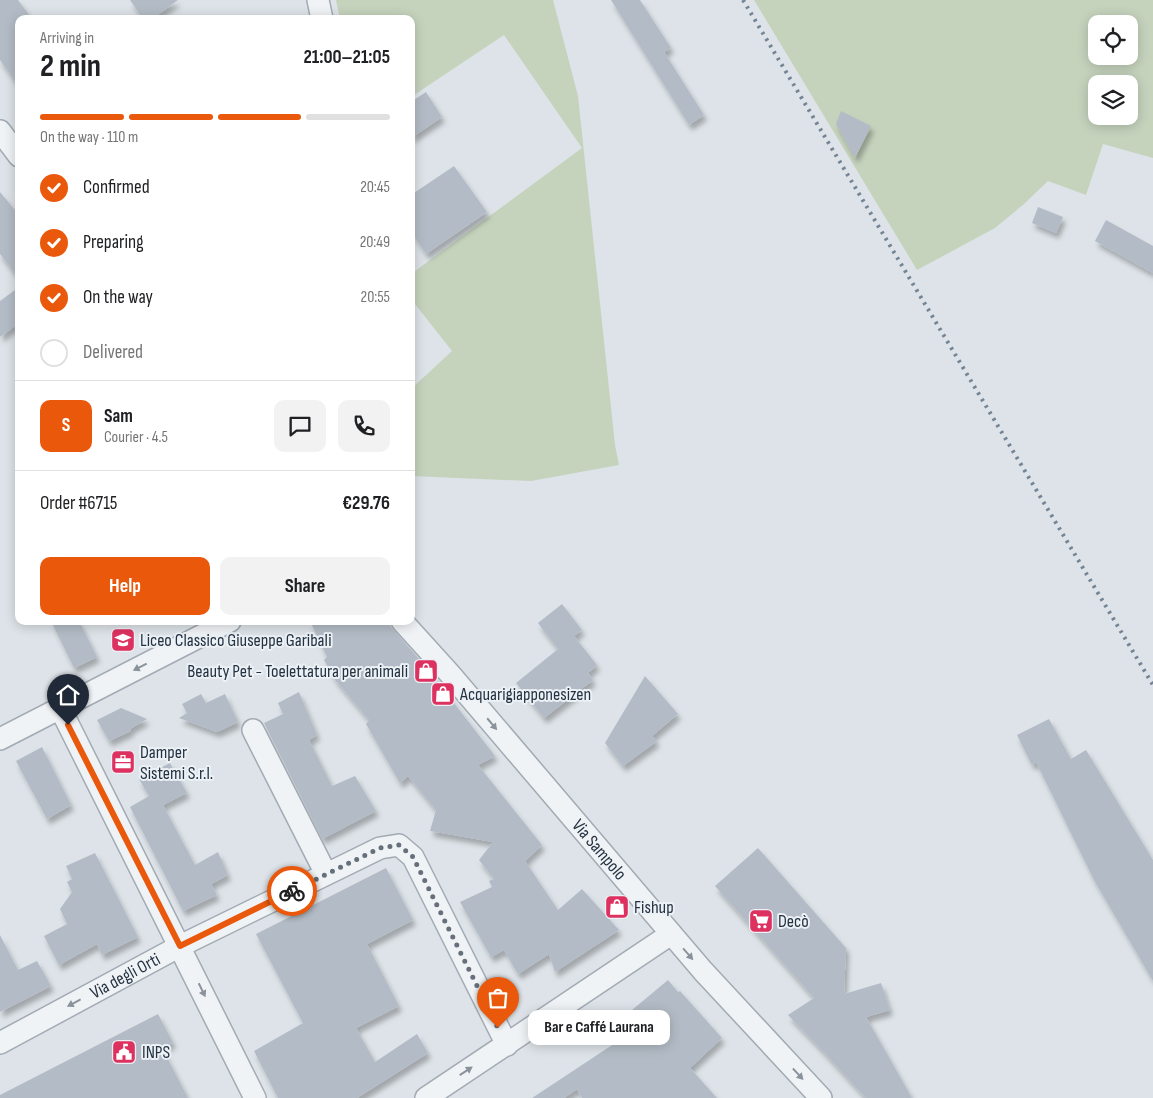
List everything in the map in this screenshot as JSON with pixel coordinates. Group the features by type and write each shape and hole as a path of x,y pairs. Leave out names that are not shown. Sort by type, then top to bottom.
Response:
{"street":[{"path":"318,0 321,15"},
{"path":"0,739 222,625"},
{"name":"Via Sampolo","path":"406,625 450,674 703,971 821,1098"},
{"path":"60,708 255,1098"},
{"path":"253,730 326,874"},
{"name":"Via degli Orti","path":"0,1043 180,946 380,848 399,845 413,857 507,1045"},
{"path":"426,1098 671,934"}],"green space":[{"path":"336,0 553,0 578,96 615,445 619,465 531,481 415,476 415,385 452,351 415,304 415,271 582,148 504,35 415,94 415,15 339,15"},
{"path":"754,0 1153,0 1153,158 1103,144 1086,195 1048,181 995,228 917,270"}],"building":[{"path":"0,0 18,0 29,15 15,15 15,81 0,60"},
{"path":"130,0 178,0 157,15 140,15"},
{"path":"611,0 640,0 671,48 664,52 704,115 689,125"},
{"path":"426,92 442,117 415,135 415,99"},
{"path":"841,111 871,126 855,158 836,124"},
{"path":"454,166 487,212 426,254 415,237 415,192"},
{"path":"0,192 15,210 15,273 0,254"},
{"path":"1038,207 1063,217 1056,233 1032,223"},
{"path":"1106,220 1153,246 1153,273 1095,241"},
{"path":"15,290 15,326 0,337 0,301"},
{"path":"562,604 582,630 574,636 597,665 588,673 593,680 544,718 516,683 558,649 538,623"},
{"path":"53,625 81,625 97,657 74,668"},
{"path":"312,625 389,625 426,667 495,756 478,765 542,845 525,861 558,910 582,889 619,930 555,972 549,954 518,974 504,950 491,957 460,902 492,887 489,881 494,879 479,860 493,842 430,831 436,810 408,776 400,783 366,724 369,720 336,681 324,660 327,657"},
{"path":"645,676 678,714 652,736 657,741 623,766 605,743"},
{"path":"299,692 317,735 309,740 332,786 355,776 376,811 322,839 264,723 283,714 278,703"},
{"path":"201,694 206,703 225,694 238,722 217,732 179,718 187,713 182,704"},
{"path":"121,708 147,719 130,729 131,731 109,741 97,720"},
{"path":"1049,719 1071,759 1086,750 1153,860 1153,981 1094,880 1036,762 1032,765 1017,735"},
{"path":"42,747 71,805 47,819 16,761"},
{"path":"170,763 187,793 163,805 195,865 218,852 228,875 211,884 217,895 183,911 130,807 149,796 139,779"},
{"path":"758,848 846,948 844,994 881,983 890,1010 866,1017 912,1098 866,1098 788,1015 814,998 715,886"},
{"path":"95,853 138,937 102,955 97,944 59,965 44,936 67,924 60,909 72,892 67,882 72,879 66,866"},
{"path":"386,868 413,920 367,944 399,1006 356,1028 375,1062 417,1034 428,1053 357,1098 278,1098 254,1051 303,1023 256,934"},
{"path":"0,935 18,970 37,961 51,986 0,1012"},
{"path":"668,980 722,1038 690,1068 717,1098 582,1098 577,1089 564,1098 532,1098 644,1024 632,1010"},
{"name":"INPS","path":"158,1014 173,1043 162,1048 188,1098 0,1098 0,1095"}],"railway":[{"path":"743,0 1153,685"}],"way so far":[{"path":"292,891 380,848 399,845 413,857 498,1028"}],"place":[{"name":"Liceo Classico Giuseppe Garibali","path":"123,640"},
{"name":"Beauty Pet - Toelettatura per animali","path":"426,671"},
{"name":"Acquarigiapponesizen","path":"443,694"},
{"name":"Damper Sistemi S.r.l.","path":"123,762"},
{"name":"Fishup","path":"617,907"},
{"name":"Decò","path":"761,921"},
{"name":"Bar e Caffé Laurana","path":"498,1028"},
{"name":"INPS","path":"124,1052"}],"route":[{"path":"68,725 180,946 292,891"}]}
